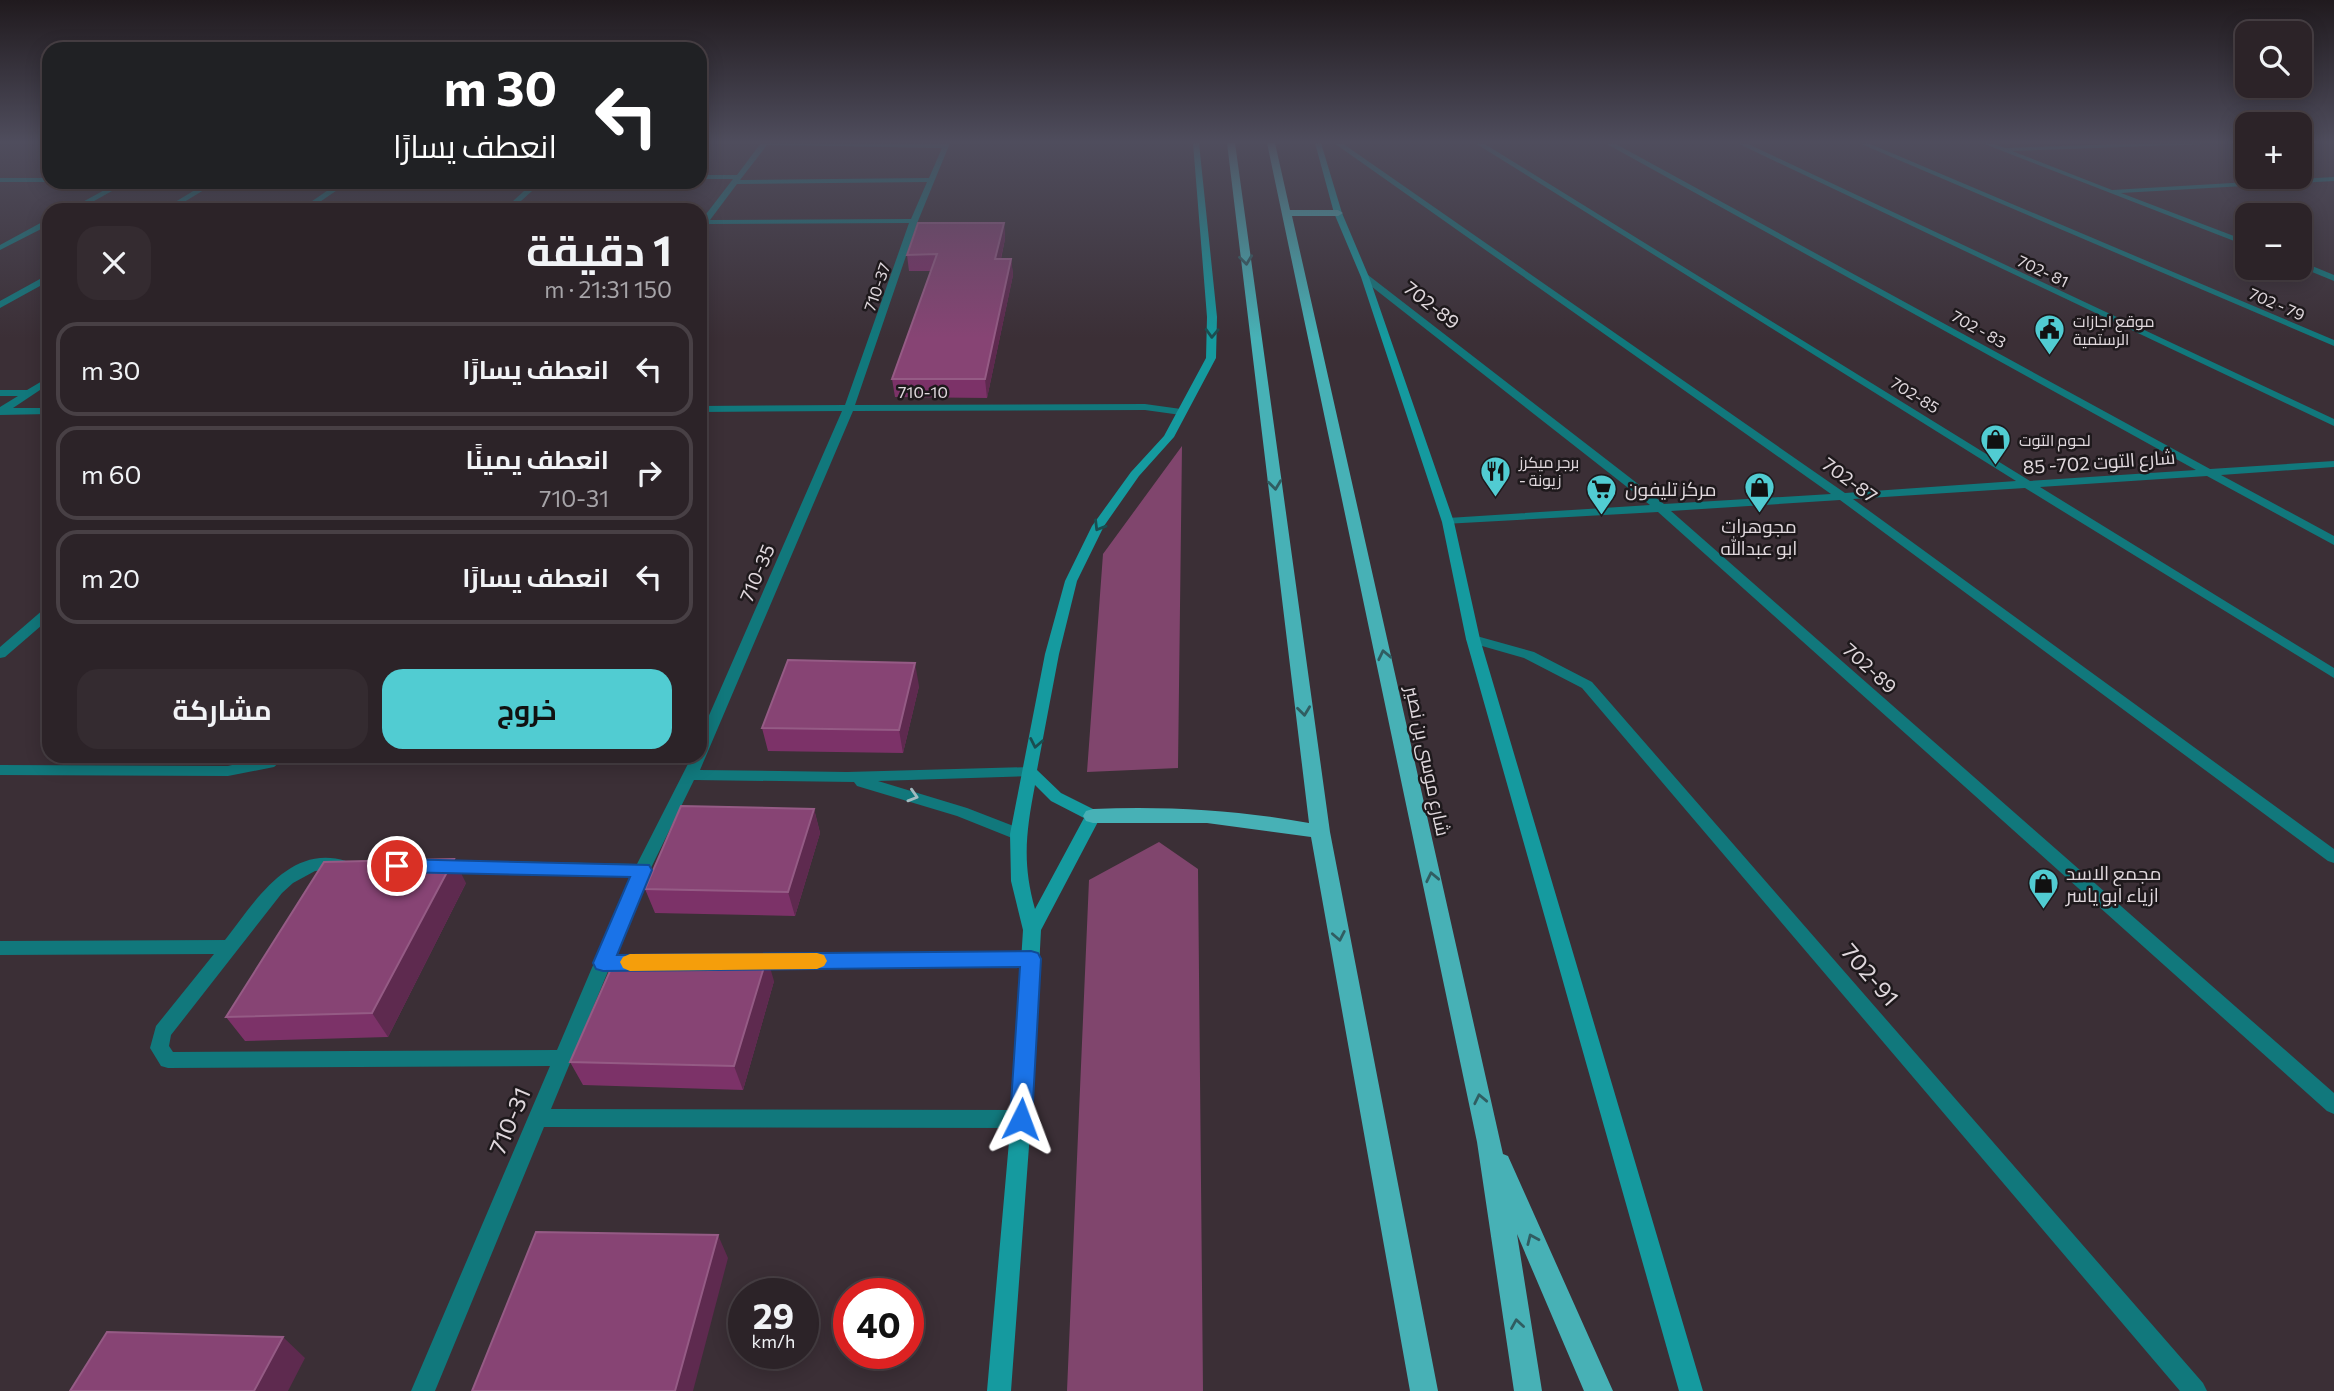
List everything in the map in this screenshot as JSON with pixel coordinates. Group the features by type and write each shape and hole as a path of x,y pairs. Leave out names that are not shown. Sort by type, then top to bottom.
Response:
{"main road":[{"path":"1239,208 1320,832 1424,1391"},
{"name":"شارع موسى بن نصير","path":"1286,208 1489,1142 1528,1391"},
{"path":"1287,213 1338,212"},
{"path":"1093,816 1207,814 1320,832"},
{"path":"1489,1142 1599,1391"}],"street":[{"name":"710-37","path":"849,408 920,208"},
{"path":"999,1391 1021,1119 1032,930 1019,881 1018,834 1052,654 1071,581 1098,526 1135,474 1169,437 1211,358 1212,317 1202,208"},
{"path":"1337,208 1365,277 1448,522 1473,639 1691,1391"},
{"name":"702-87","path":"1430,208 1842,496 2334,857"},
{"name":"702-85","path":"1583,208 2334,674"},
{"name":"702 - 83","path":"1726,208 2334,541"},
{"name":"702- 81","path":"1878,208 2334,423"},
{"name":"702 - 79","path":"2015,208 2334,343"},
{"path":"2154,208 2235,239"},
{"path":"707,225 914,221"},
{"path":"0,248 42,226"},
{"path":"2312,269 2334,278"},
{"name":"702-89","path":"1365,277 1661,508 2334,1105"},
{"path":"0,305 42,281"},
{"path":"1,412 42,385"},
{"path":"0,393 30,393"},
{"name":"710-10","path":"707,409 1145,407 1181,412"},
{"name":"710-35","path":"707,736 849,408"},
{"path":"1,412 42,411"},
{"name":"شارع التوت 702- 85","path":"1448,522 2334,464"},
{"path":"0,654 42,618"},
{"name":"702-91","path":"1473,639 1529,655 1587,685 2195,1391"},
{"path":"0,770 228,771 269,763"},
{"name":"710-35","path":"642,870 696,763"},
{"path":"691,775 847,777 1030,772 1056,797 1093,816 1032,930"},
{"path":"847,777 962,811 1018,834"},
{"path":"356,865 316,864 300,870 282,882 163,1032 159,1048 168,1060 563,1058"},
{"path":"425,866 642,870"},
{"name":"710-31","path":"423,1391 563,1058 610,963 642,870"},
{"path":"0,948 230,947"},
{"path":"727,962 1031,959"},
{"path":"538,1118 1021,1119"}],"shaded area":[{"path":"1182,446 1178,768 1087,772 1103,554"},
{"path":"1159,842 1198,869 1203,1391 1067,1391 1089,880"}],"building":[{"path":"918,223 1004,223 995,259 1011,259 985,379 892,379 937,254 907,255"},
{"path":"788,660 915,663 899,730 762,728"},
{"path":"681,806 814,809 788,892 645,889"},
{"path":"454,859 372,1013 226,1017 324,862"},
{"path":"617,955 767,957 734,1066 570,1062"},
{"path":"536,1232 718,1235 675,1391 472,1391"},
{"path":"107,1332 283,1337 254,1391 70,1391"}],"slow traffic":[{"path":"630,962 817,961"}],"place":[{"name":"موقع اجازات الرستمية","path":"2050,357"},
{"name":"لحوم التوت","path":"1996,467"},
{"name":"برجر ميكرز - زيونة","path":"1496,498"},
{"name":"مجوهرات ابو عبدالله","path":"1759,514"},
{"name":"مركز تليفون","path":"1602,516"},
{"name":"مجمع الاسد ازياء ابو ياسر","path":"2043,911"}],"route":[{"path":"397,866 642,870 603,963 1031,959 1021,1119"}]}
